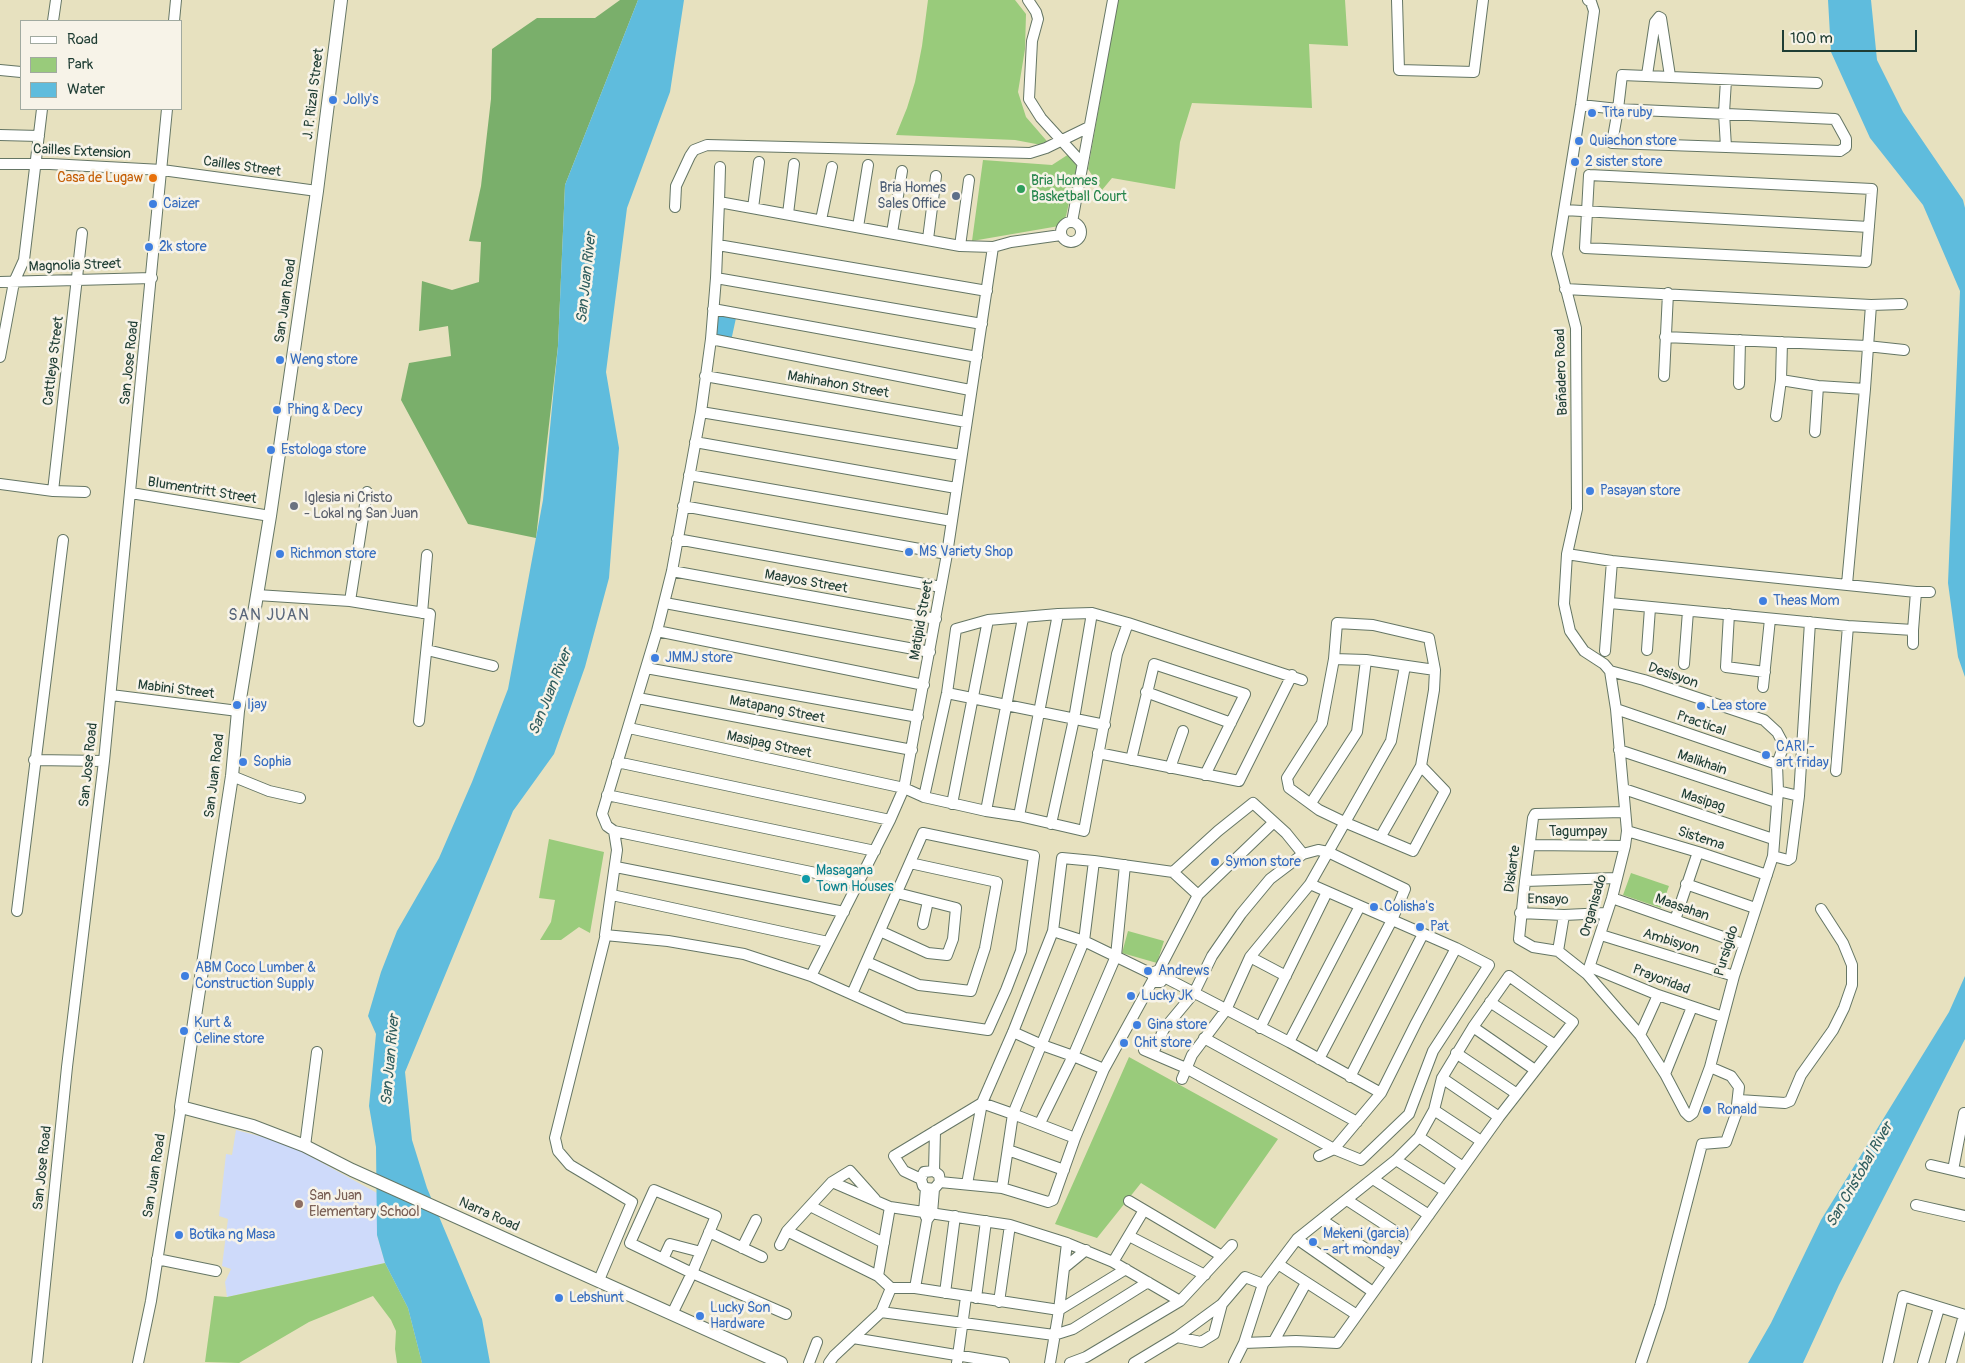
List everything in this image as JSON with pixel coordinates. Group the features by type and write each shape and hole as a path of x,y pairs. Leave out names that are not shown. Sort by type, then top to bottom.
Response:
{"main road":[{"name":"J. P. Rizal Street","path":"317,191 341,0"},
{"name":"San Juan Road","path":"181,1108 232,776 238,711 270,516 317,191"},
{"name":"Narra Road","path":"181,1108 253,1126 305,1146 352,1170 781,1363"}],"street":[{"path":"53,20 56,0"},
{"path":"174,20 176,0"},
{"path":"1028,0 1038,19 1032,41 1029,98 1041,118 1082,163"},
{"path":"1072,222 1113,0"},
{"path":"1397,0 1399,70 1474,72 1484,0"},
{"name":"Bañadero Road","path":"1588,0 1591,2 1594,11 1557,254 1576,328 1578,426 1577,509 1568,554 1564,604 1570,631 1584,651 1604,664 1610,671"},
{"path":"1647,75 1655,22 1659,17 1661,18 1670,76"},
{"path":"0,70 20,72"},
{"path":"1581,105 1618,108 1835,119 1846,139 1846,148 1840,151 1612,143 1618,108 1622,75 1817,83"},
{"path":"1726,80 1724,113 1726,147"},
{"path":"0,357 14,282 24,260 42,110"},
{"name":"San Jose Road","path":"37,1363 67,1067 111,695 167,110"},
{"path":"675,206 676,186 690,156 694,150 706,145 1030,153 1046,148 1089,127"},
{"path":"0,135 39,136"},
{"path":"753,208 759,162"},
{"name":"Cailles Extension","path":"0,164 162,170"},
{"path":"788,214 794,164"},
{"path":"858,227 868,165"},
{"path":"720,167 718,246 711,339 701,412 672,572 638,698 602,814 607,826 614,831 859,882"},
{"path":"821,220 832,167"},
{"name":"Cailles Street","path":"162,170 317,191"},
{"path":"892,234 902,171"},
{"path":"1589,175 1872,189 1866,262 1585,248 1587,211 1589,175"},
{"path":"928,239 936,176"},
{"path":"960,246 969,180"},
{"path":"719,202 960,246 993,247 1011,242 1061,235"},
{"path":"1564,210 1869,227"},
{"path":"1061,235 1068,242 1075,242 1080,238 1080,228 1072,222"},
{"path":"1061,235 1063,225 1072,222"},
{"name":"Cattleya Street","path":"53,491 82,233"},
{"path":"718,246 987,291"},
{"name":"Matipid Street","path":"811,976 875,851 904,788 947,554 970,390 977,357 993,247"},
{"name":"Magnolia Street","path":"0,282 152,278"},
{"path":"716,278 982,324"},
{"path":"1565,289 1871,305 1902,304"},
{"path":"1664,376 1668,294"},
{"path":"1848,584 1871,305"},
{"path":"713,308 977,357"},
{"path":"1665,337 1868,346 1904,350"},
{"path":"711,339 970,390"},
{"path":"1739,384 1740,340"},
{"path":"1776,416 1781,380 1782,342"},
{"name":"Mahinahon Street","path":"705,376 966,422"},
{"path":"1781,380 1818,386 1865,389"},
{"path":"1815,432 1818,386"},
{"path":"701,412 961,455"},
{"path":"695,442 956,488"},
{"path":"689,475 952,521"},
{"path":"0,484 53,491 85,492"},
{"name":"Blumentritt Street","path":"131,492 270,516"},
{"path":"350,601 367,492"},
{"path":"683,506 947,554"},
{"path":"677,539 941,587"},
{"path":"17,911 34,760 63,540"},
{"path":"1568,554 1612,561 1930,592"},
{"path":"422,613 427,555"},
{"path":"1605,651 1612,561"},
{"name":"Maayos Street","path":"672,572 936,619"},
{"path":"1913,644 1912,630 1916,592"},
{"path":"256,595 350,601 430,614 419,721"},
{"path":"665,603 930,652"},
{"path":"1610,603 1848,626 1912,630"},
{"path":"1647,650 1650,608"},
{"path":"1684,664 1688,611"},
{"path":"1052,824 1074,719 1092,613"},
{"path":"924,797 947,693 956,629 988,620 1058,614 1092,613 1128,623 1297,677 1239,781 1098,753 1105,725 1117,654 1128,623"},
{"path":"1019,816 1058,614"},
{"path":"1729,614 1726,666 1765,672"},
{"path":"986,811 1024,618"},
{"path":"1763,687 1770,619"},
{"path":"952,804 988,620"},
{"path":"1773,856 1788,860 1791,858 1799,796 1810,622"},
{"path":"1381,836 1420,766 1434,690 1435,670 1429,638 1373,625 1337,623 1334,660 1322,723 1286,778 1289,788 1312,803 1319,810 1413,851 1444,791 1420,766"},
{"path":"1836,771 1848,626"},
{"path":"657,631 924,685"},
{"path":"427,650 493,666"},
{"path":"1334,660 1366,660 1435,670"},
{"path":"1312,803 1356,732 1366,660"},
{"path":"1131,760 1154,664 1245,694 1205,775"},
{"path":"1182,1079 1192,1055 1226,1010 1250,957 1310,884 1391,741 1405,666"},
{"path":"646,668 918,717"},
{"name":"Organisado","path":"1588,970 1612,898 1627,831 1616,709 1610,671"},
{"name":"Desisyon","path":"1610,671 1644,680 1764,720 1777,732 1784,745 1777,764 1778,791"},
{"path":"1146,692 1231,723"},
{"path":"947,693 1105,725"},
{"name":"Mabini Street","path":"111,695 238,711"},
{"name":"Matapang Street","path":"638,698 912,750"},
{"name":"Practical","path":"1616,709 1777,764"},
{"name":"Masipag Street","path":"628,728 904,788 924,797 952,804 1019,816 1084,831 1098,753"},
{"path":"1170,768 1183,731"},
{"name":"Malikhain","path":"1619,750 1776,802"},
{"path":"34,760 104,761"},
{"path":"617,762 890,820"},
{"path":"232,776 269,791 300,798"},
{"name":"Masipag","path":"1624,789 1774,839"},
{"path":"1778,791 1799,796"},
{"name":"Pursigido","path":"1665,1074 1689,1116 1693,1113 1710,1067 1743,944 1773,856 1778,791"},
{"path":"607,795 875,851"},
{"path":"1173,872 1218,830 1253,803 1286,833 1303,854"},
{"name":"Diskarte","path":"1588,970 1558,951 1533,947 1519,938 1520,913 1533,818 1539,812 1624,812"},
{"path":"982,1103 894,1156 904,1171 930,1184 967,1184 1002,1188 1051,1202 1104,1069 1157,976 1198,895 1274,822"},
{"path":"614,831 617,850 616,867 605,935 668,941 744,954 811,976 905,1018 988,1030 1021,952 1034,856 923,833 852,994"},
{"name":"Sistema","path":"1627,831 1767,875"},
{"name":"Tagumpay","path":"1530,845 1625,846"},
{"path":"1310,884 1327,892 1360,906 1392,920 1456,948 1489,965 1433,1051 1409,1114 1361,1160 1334,1149 1186,1068 1149,1052 1164,1029 1194,993 1212,956 1241,914 1270,879 1303,854 1318,850 1328,852 1405,889 1392,920 1319,1059"},
{"path":"1675,920 1698,852"},
{"path":"967,1184 982,1103 1013,1032 1053,931 1062,858 1173,872 1198,895"},
{"path":"1002,1188 1013,1114 1084,941 1094,861"},
{"path":"867,962 919,986 971,991 985,948 997,882 910,863"},
{"path":"1040,1123 1073,1056 1116,956 1125,865"},
{"path":"616,867 844,912"},
{"path":"1524,881 1616,878"},
{"path":"1686,884 1755,908"},
{"path":"1260,1028 1327,892"},
{"path":"880,931 928,953 948,955 953,939 956,908 897,893"},
{"path":"612,895 828,942"},
{"name":"Maasahan","path":"1612,898 1743,944"},
{"path":"923,924 928,901"},
{"path":"1289,1042 1360,906"},
{"path":"1739,1100 1785,1104 1790,1101 1801,1075 1833,1030 1844,1008 1852,985 1852,965 1843,943 1821,909"},
{"name":"Ensayo","path":"1520,913 1606,913"},
{"path":"1558,951 1564,914"},
{"path":"1053,931 1084,941 1194,993 1289,1042 1381,1093"},
{"path":"1350,1076 1424,934"},
{"name":"Ambisyon","path":"1601,934 1734,976"},
{"path":"599,1280 632,1202 570,1165 558,1151 555,1138 605,938"},
{"path":"1319,1156 1334,1149 1381,1093 1456,948"},
{"path":"1250,957 1286,976"},
{"path":"1588,970 1640,1035 1665,1074"},
{"name":"Prayoridad","path":"1588,970 1723,1017"},
{"path":"1234,1363 1244,1343 1263,1284 1297,1239 1396,1160 1419,1137 1434,1110 1442,1078 1473,1027 1509,976 1573,1022 1481,1141 1337,1343 1296,1341 1244,1343"},
{"path":"1640,1035 1658,995"},
{"path":"1490,1002 1554,1045"},
{"path":"1665,1074 1692,1007"},
{"path":"1473,1027 1535,1070"},
{"path":"1013,1032 1104,1069"},
{"path":"1204,1038 1357,1122"},
{"path":"305,1146 317,1052"},
{"path":"1456,1053 1518,1094"},
{"path":"1641,1363 1660,1306 1702,1144 1726,1142 1736,1114 1739,1087 1731,1076 1710,1067"},
{"path":"1442,1078 1499,1117"},
{"path":"982,1103 1040,1123 1075,1138"},
{"name":"San Juan Road","path":"138,1363 181,1108"},
{"path":"1434,1110 1481,1141"},
{"path":"1953,1170 1964,1113"},
{"path":"930,1184 938,1175 934,1171 935,1131"},
{"path":"1419,1137 1463,1167"},
{"path":"1008,1150 1064,1170"},
{"path":"1396,1160 1446,1191"},
{"path":"1931,1165 1965,1173"},
{"path":"780,1245 787,1231 832,1182 850,1171 877,1202"},
{"path":"915,1288 928,1215 930,1184 924,1172 934,1171"},
{"path":"1372,1179 1429,1214"},
{"path":"832,1182 890,1207 928,1215 955,1216 1010,1225 1067,1243 1113,1262 1180,1301"},
{"path":"672,1314 692,1273 716,1216 654,1190 630,1243 692,1273 786,1314"},
{"path":"1129,1200 1222,1256"},
{"path":"1346,1200 1410,1241"},
{"path":"810,1206 884,1242"},
{"path":"1916,1206 1965,1216"},
{"path":"878,1276 890,1207"},
{"path":"1113,1262 1144,1210"},
{"path":"945,1293 955,1216"},
{"path":"742,1248 756,1220"},
{"path":"1322,1220 1392,1266"},
{"path":"957,1359 962,1324 971,1297 986,1221"},
{"path":"999,1302 1010,1225"},
{"path":"787,1231 878,1276 891,1288 915,1288 1060,1310 1126,1269"},
{"path":"709,1232 762,1257"},
{"path":"1129,1236 1205,1275"},
{"path":"1297,1239 1373,1292"},
{"path":"1050,1363 1060,1310 1067,1243"},
{"path":"663,1259 670,1244 701,1252"},
{"path":"1070,1363 1086,1358 1180,1301 1232,1245"},
{"path":"1064,1268 1086,1250"},
{"path":"157,1259 216,1271"},
{"path":"1278,1264 1357,1315"},
{"path":"1138,1363 1222,1304 1245,1277 1263,1284"},
{"path":"881,1312 1054,1335 1073,1330 1148,1282"},
{"path":"1274,1342 1306,1283"},
{"path":"829,1363 881,1312 891,1288"},
{"path":"1888,1363 1904,1296 1965,1315 1952,1363"},
{"path":"1177,1337 1201,1342 1214,1334 1222,1304"},
{"path":"1923,1363 1939,1308"},
{"path":"853,1338 957,1359 1004,1363"},
{"path":"808,1363 817,1342"}],"shaded area":[{"name":"San Juan Elementary School","path":"236,1130 286,1143 377,1193 377,1235 385,1263 227,1297 225,1282 231,1269 222,1266 228,1219 219,1216 226,1154 232,1155"}],"green space":[{"path":"620,0 638,0 565,185 558,346 536,538 468,524 401,400 409,363 451,356 448,326 419,331 422,281 452,290 479,282 481,242 469,241 481,186 491,99 492,49 537,18 595,18"},
{"path":"928,0 1015,0 1026,14 1025,49 1018,92 1026,117 1052,147 1015,140 896,135 915,82"},
{"path":"1118,0 1345,0 1348,46 1309,44 1312,108 1192,103 1180,142 1175,189 1112,178 1102,190 1088,169"},
{"path":"1069,154 1077,167 1066,216 1059,226 972,241 983,160 1052,165"},
{"path":"549,839 604,852 590,933 579,927 561,940 540,940 551,922 555,900 539,898"},
{"path":"1631,873 1669,886 1661,908 1623,895"},
{"path":"1128,931 1164,941 1157,963 1122,953"},
{"path":"1129,1057 1278,1139 1215,1229 1141,1183 1097,1238 1055,1224"},
{"path":"385,1263 408,1308 422,1363 397,1363 395,1349 396,1331 391,1320 373,1296 309,1322 239,1363 205,1362 214,1296 227,1297"}],"water":[{"name":"San Juan River","path":"638,0 684,0 670,92 627,208 606,372 619,448 609,578 585,667 554,754 513,811 405,1072 412,1140 427,1188 482,1319 490,1363 422,1363 408,1308 385,1263 377,1235 376,1147 369,1106 376,1034 368,1016 381,972 397,931 439,858 472,782 508,689 543,500 558,346 565,185"},
{"path":"1828,0 1871,0 1877,60 1903,112 1963,200 1965,208 1965,677 1958,657 1948,583 1960,291 1923,205 1870,138 1831,52"},
{"path":"718,315 736,318 731,341 714,339"},
{"name":"San Cristobal River","path":"1965,976 1965,1039 1839,1285 1803,1363 1748,1363 1771,1323 1821,1220 1949,1012"}],"place":[{"name":"Jolly's","path":"333,100"},
{"name":"Tita ruby","path":"1592,113"},
{"name":"Quiachon store","path":"1579,141"},
{"name":"2 sister store","path":"1575,162"},
{"name":"Casa de Lugaw","path":"153,178"},
{"name":"Bria Homes Basketball Court","path":"1021,189"},
{"name":"Bria Homes Sales Office","path":"956,196"},
{"name":"Caizer","path":"153,204"},
{"name":"2k store","path":"149,247"},
{"name":"Weng store","path":"280,360"},
{"name":"Phing & Decy","path":"277,410"},
{"name":"Estologa store","path":"271,450"},
{"name":"Pasayan store","path":"1590,491"},
{"name":"Iglesia ni Cristo - Lokal ng San Juan","path":"294,506"},
{"name":"MS Variety Shop","path":"909,552"},
{"name":"Richmon store","path":"280,554"},
{"name":"Theas Mom","path":"1763,601"},
{"name":"JMMJ store","path":"655,658"},
{"name":"Ijay","path":"237,705"},
{"name":"Lea store","path":"1701,706"},
{"name":"CARI - art friday","path":"1766,755"},
{"name":"Sophia","path":"243,762"},
{"name":"Symon store","path":"1215,862"},
{"name":"Masagana Town Houses","path":"806,879"},
{"name":"Colisha's","path":"1374,907"},
{"name":"Pat","path":"1420,927"},
{"name":"Andrews","path":"1148,971"},
{"name":"ABM Coco Lumber & Construction Supply","path":"185,976"},
{"name":"Lucky JK","path":"1131,996"},
{"name":"Gina store","path":"1137,1025"},
{"name":"Kurt & Celine store","path":"184,1031"},
{"name":"Chit store","path":"1124,1043"},
{"name":"Ronald","path":"1707,1110"},
{"name":"San Juan Elementary School","path":"299,1204"},
{"name":"Botika ng Masa","path":"179,1235"},
{"name":"Mekeni (garcia) - art monday","path":"1313,1242"},
{"name":"Lebshunt","path":"559,1298"},
{"name":"Lucky Son Hardware","path":"700,1316"}],"district":[{"name":"SAN JUAN","path":"269,616"}]}
